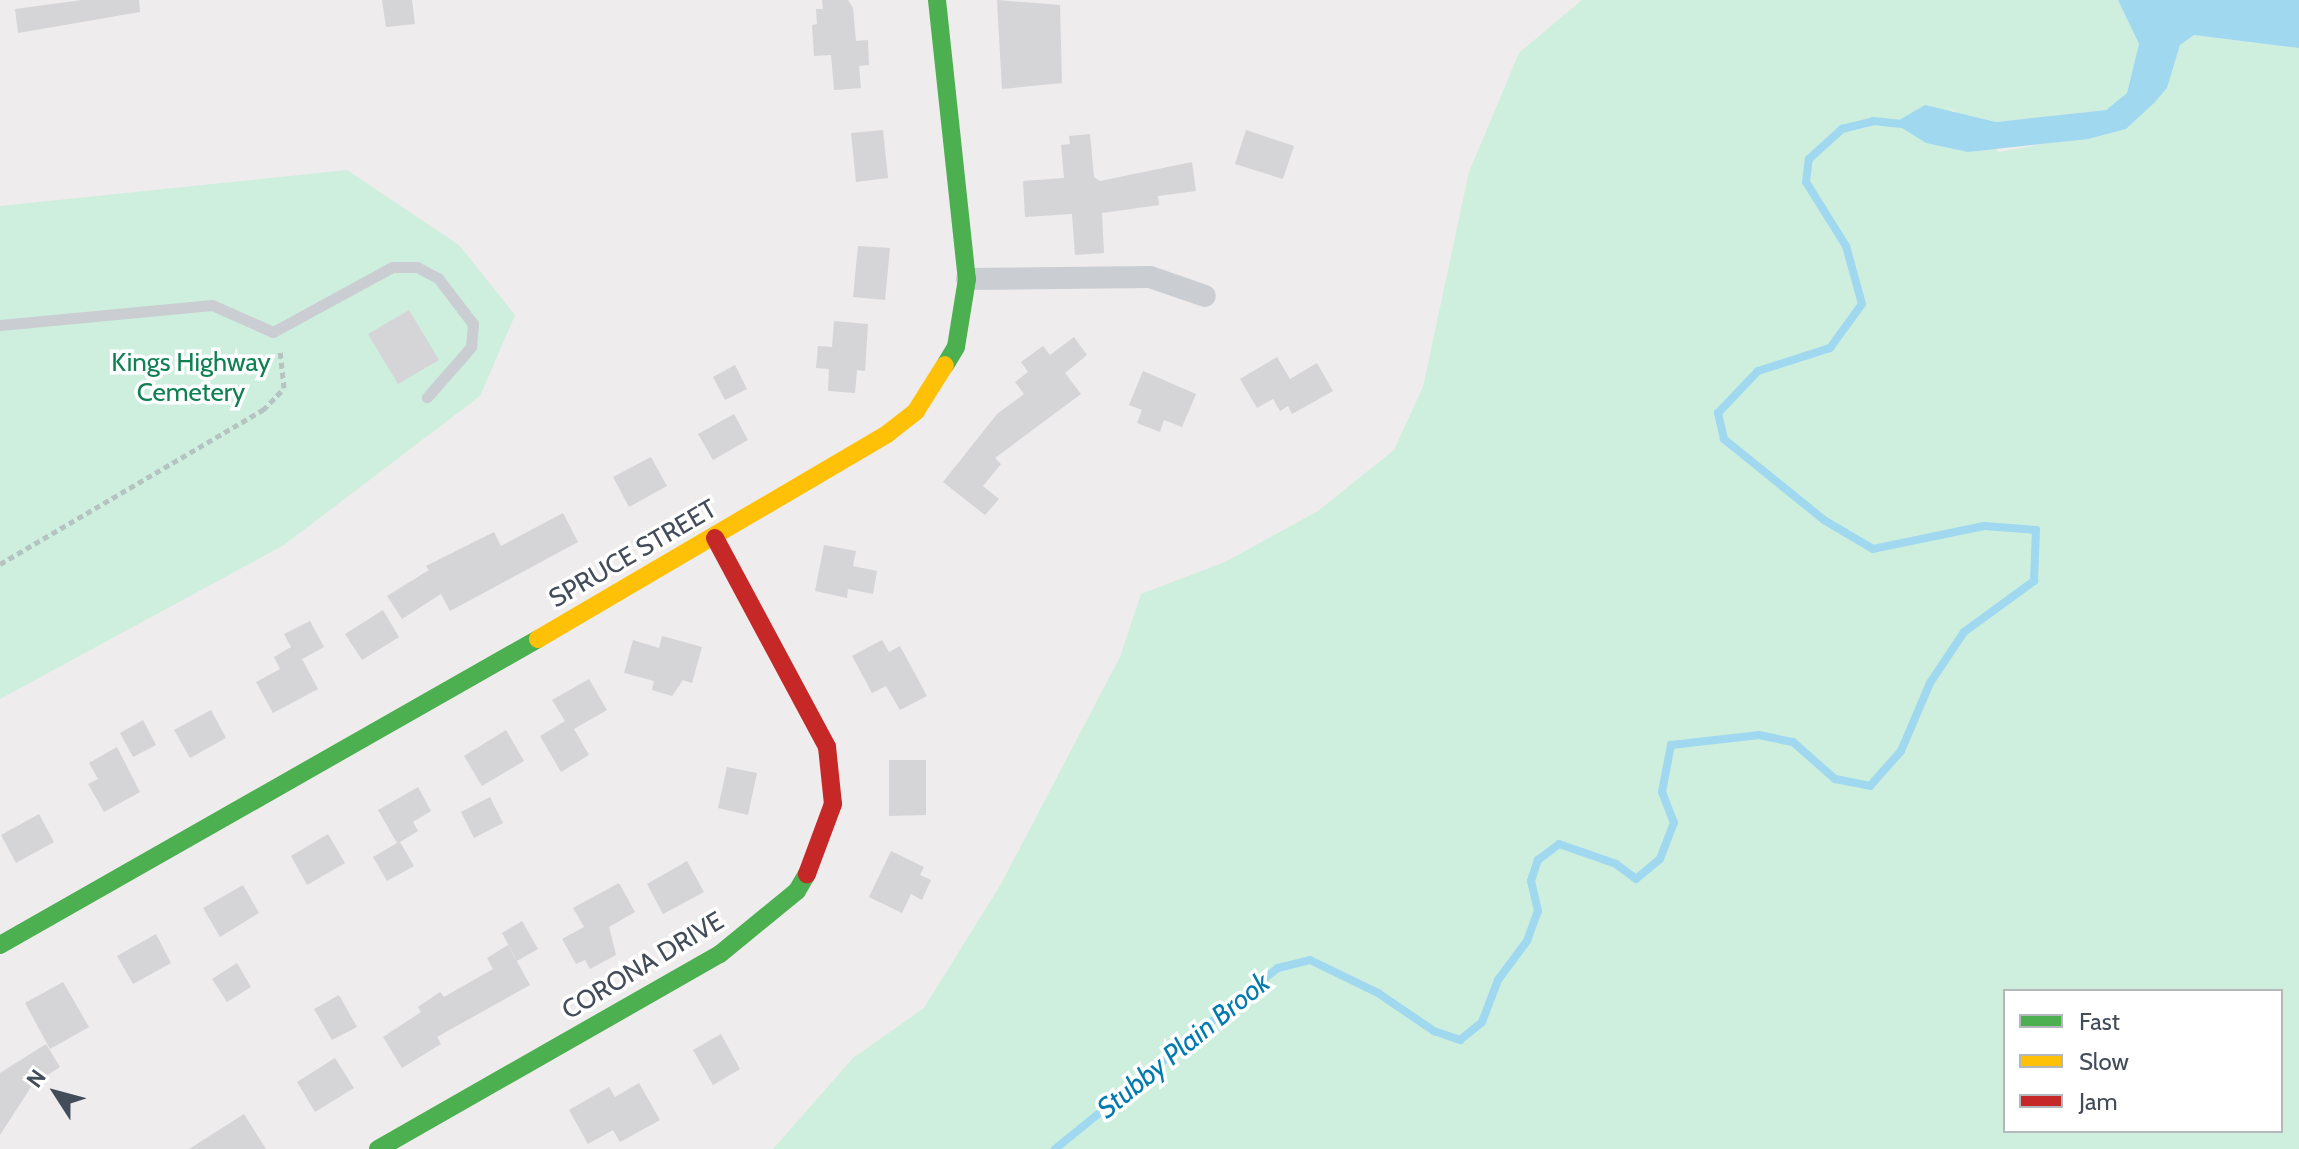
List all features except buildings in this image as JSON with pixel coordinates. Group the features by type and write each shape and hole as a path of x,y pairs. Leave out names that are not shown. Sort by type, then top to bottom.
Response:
{"street":[{"name":"SPRUCE STREET","path":"0,945 715,538 887,434 916,411 956,347 967,279 937,0"},
{"path":"967,279 1150,277 1205,296"},
{"name":"CORONA DRIVE","path":"378,1149 720,954 797,891 814,862 833,804 827,747 715,538"}],"lane":[{"path":"0,325 212,305 273,332 392,267 417,267 447,287 473,324 471,347 427,397"}],"path":[{"path":"0,564 263,410 284,388 285,364 273,332"}],"green space":[{"path":"1582,0 2118,0 2139,44 2127,93 2106,110 1996,122 1970,120 1947,107 1999,152 2126,129 2167,88 2180,45 2194,35 2299,48 2299,1149 773,1149 853,1058 924,1008 1001,884 1120,657 1141,594 1225,562 1318,511 1394,450 1423,387 1469,172 1519,53"},
{"name":"Kings Highway Cemetery","path":"347,170 459,245 515,315 480,396 284,545 0,699 0,206"}],"water":[{"path":"2118,0 2299,0 2299,48 2194,35 2180,45 2167,88 2154,103 2126,129 2088,139 1968,152 1926,143 1894,123 1925,105 1996,122 2106,110 2127,93 2139,44"}],"waterway":[{"name":"Stubby Plain Brook","path":"1055,1149 1278,968 1310,960 1378,993 1434,1031 1460,1040 1482,1022 1498,980 1527,941 1538,911 1531,881 1538,860 1559,844 1616,864 1636,879 1660,859 1674,823 1662,792 1671,745 1759,735 1793,742 1835,779 1870,786 1901,751 1930,683 1964,632 2034,581 2036,530 1984,526 1873,549 1824,520 1724,439 1718,413 1758,371 1830,348 1862,304 1846,246 1806,182 1809,159 1842,129 1873,121 1904,124"}],"traffic: fast":[{"path":"937,0 967,279 956,347 945,365"},
{"path":"0,945 538,639"},
{"path":"378,1149 720,954 797,891 807,874"}],"traffic: slow":[{"path":"538,639 887,434 916,411 945,365"}],"traffic: jam":[{"path":"715,538 827,747 833,804 807,874"}]}
